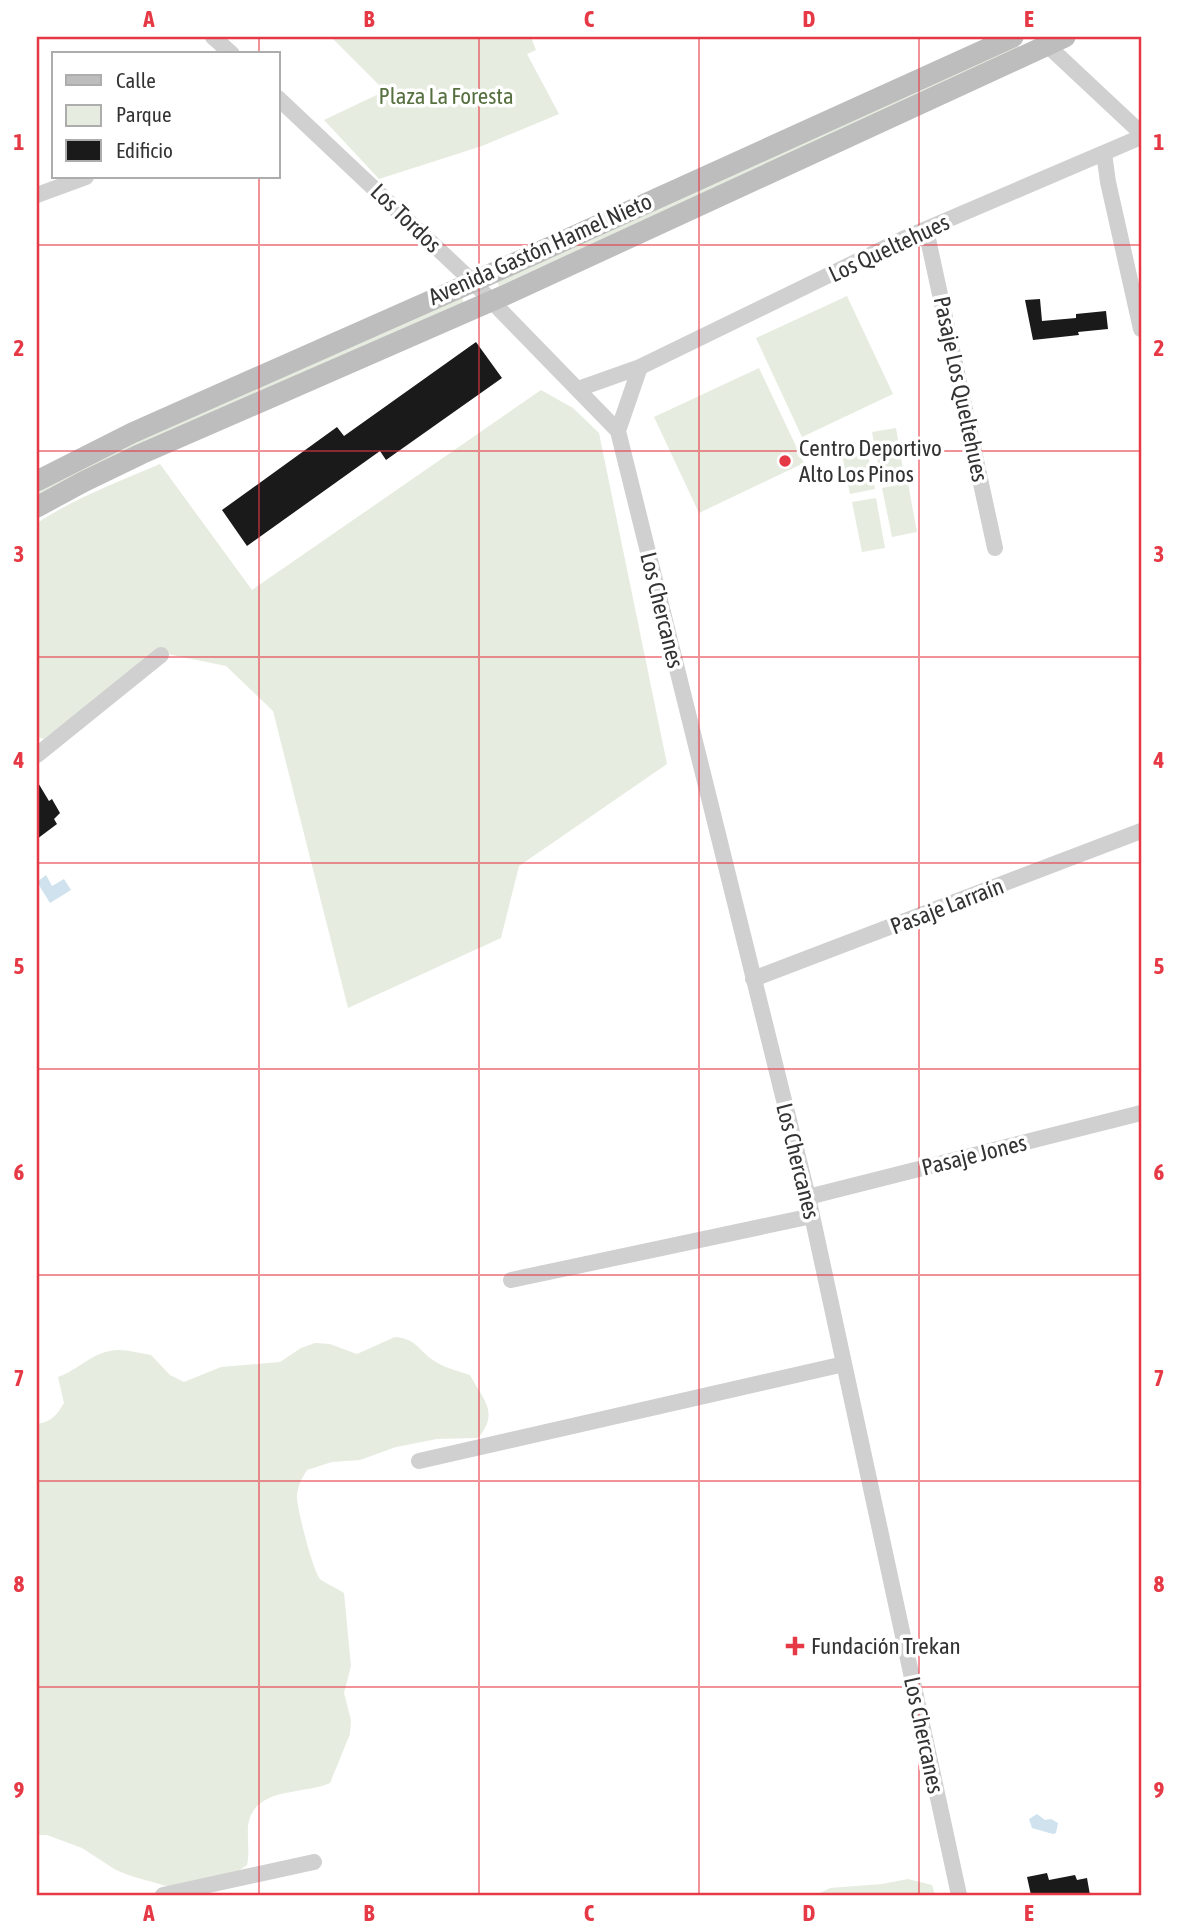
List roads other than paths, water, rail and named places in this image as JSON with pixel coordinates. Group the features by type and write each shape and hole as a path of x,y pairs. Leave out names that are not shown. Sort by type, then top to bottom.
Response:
{"main road":[{"name":"Avenida Gastón Hamel Nieto","path":"37,481 132,433 1013,37"},
{"name":"Avenida Gastón Hamel Nieto","path":"37,508 141,454 491,301 1050,39"}],"street":[{"path":"213,37 230,52"},
{"path":"1050,39 1141,135"},
{"name":"Los Tordos","path":"281,103 473,282 618,431"},
{"name":"Los Queltehues","path":"578,389 640,367 926,230 1141,135"},
{"path":"1104,153 1141,329"},
{"path":"37,195 83,178"},
{"name":"Pasaje Los Queltehues","path":"926,230 995,548"},
{"path":"618,431 640,367"},
{"name":"Los Chercanes","path":"618,431 812,1216 958,1895"},
{"path":"37,755 161,655"},
{"name":"Pasaje Larraín","path":"753,979 1141,831"},
{"name":"Pasaje Jones","path":"807,1197 1141,1113"},
{"path":"511,1280 812,1216"},
{"path":"419,1461 844,1364"},
{"path":"163,1895 314,1861"}],"water":[{"path":"46,875 52,886 64,879 71,890 50,903 37,882"},
{"path":"1037,1814 1045,1820 1051,1819 1058,1823 1056,1833 1032,1828 1029,1819"}],"place":[{"name":"Centro Deportivo Alto Los Pinos","path":"785,461"},
{"name":"Fundación Trekan","path":"795,1646"}],"park label":[{"name":"Plaza La Foresta","path":"446,96"}]}
